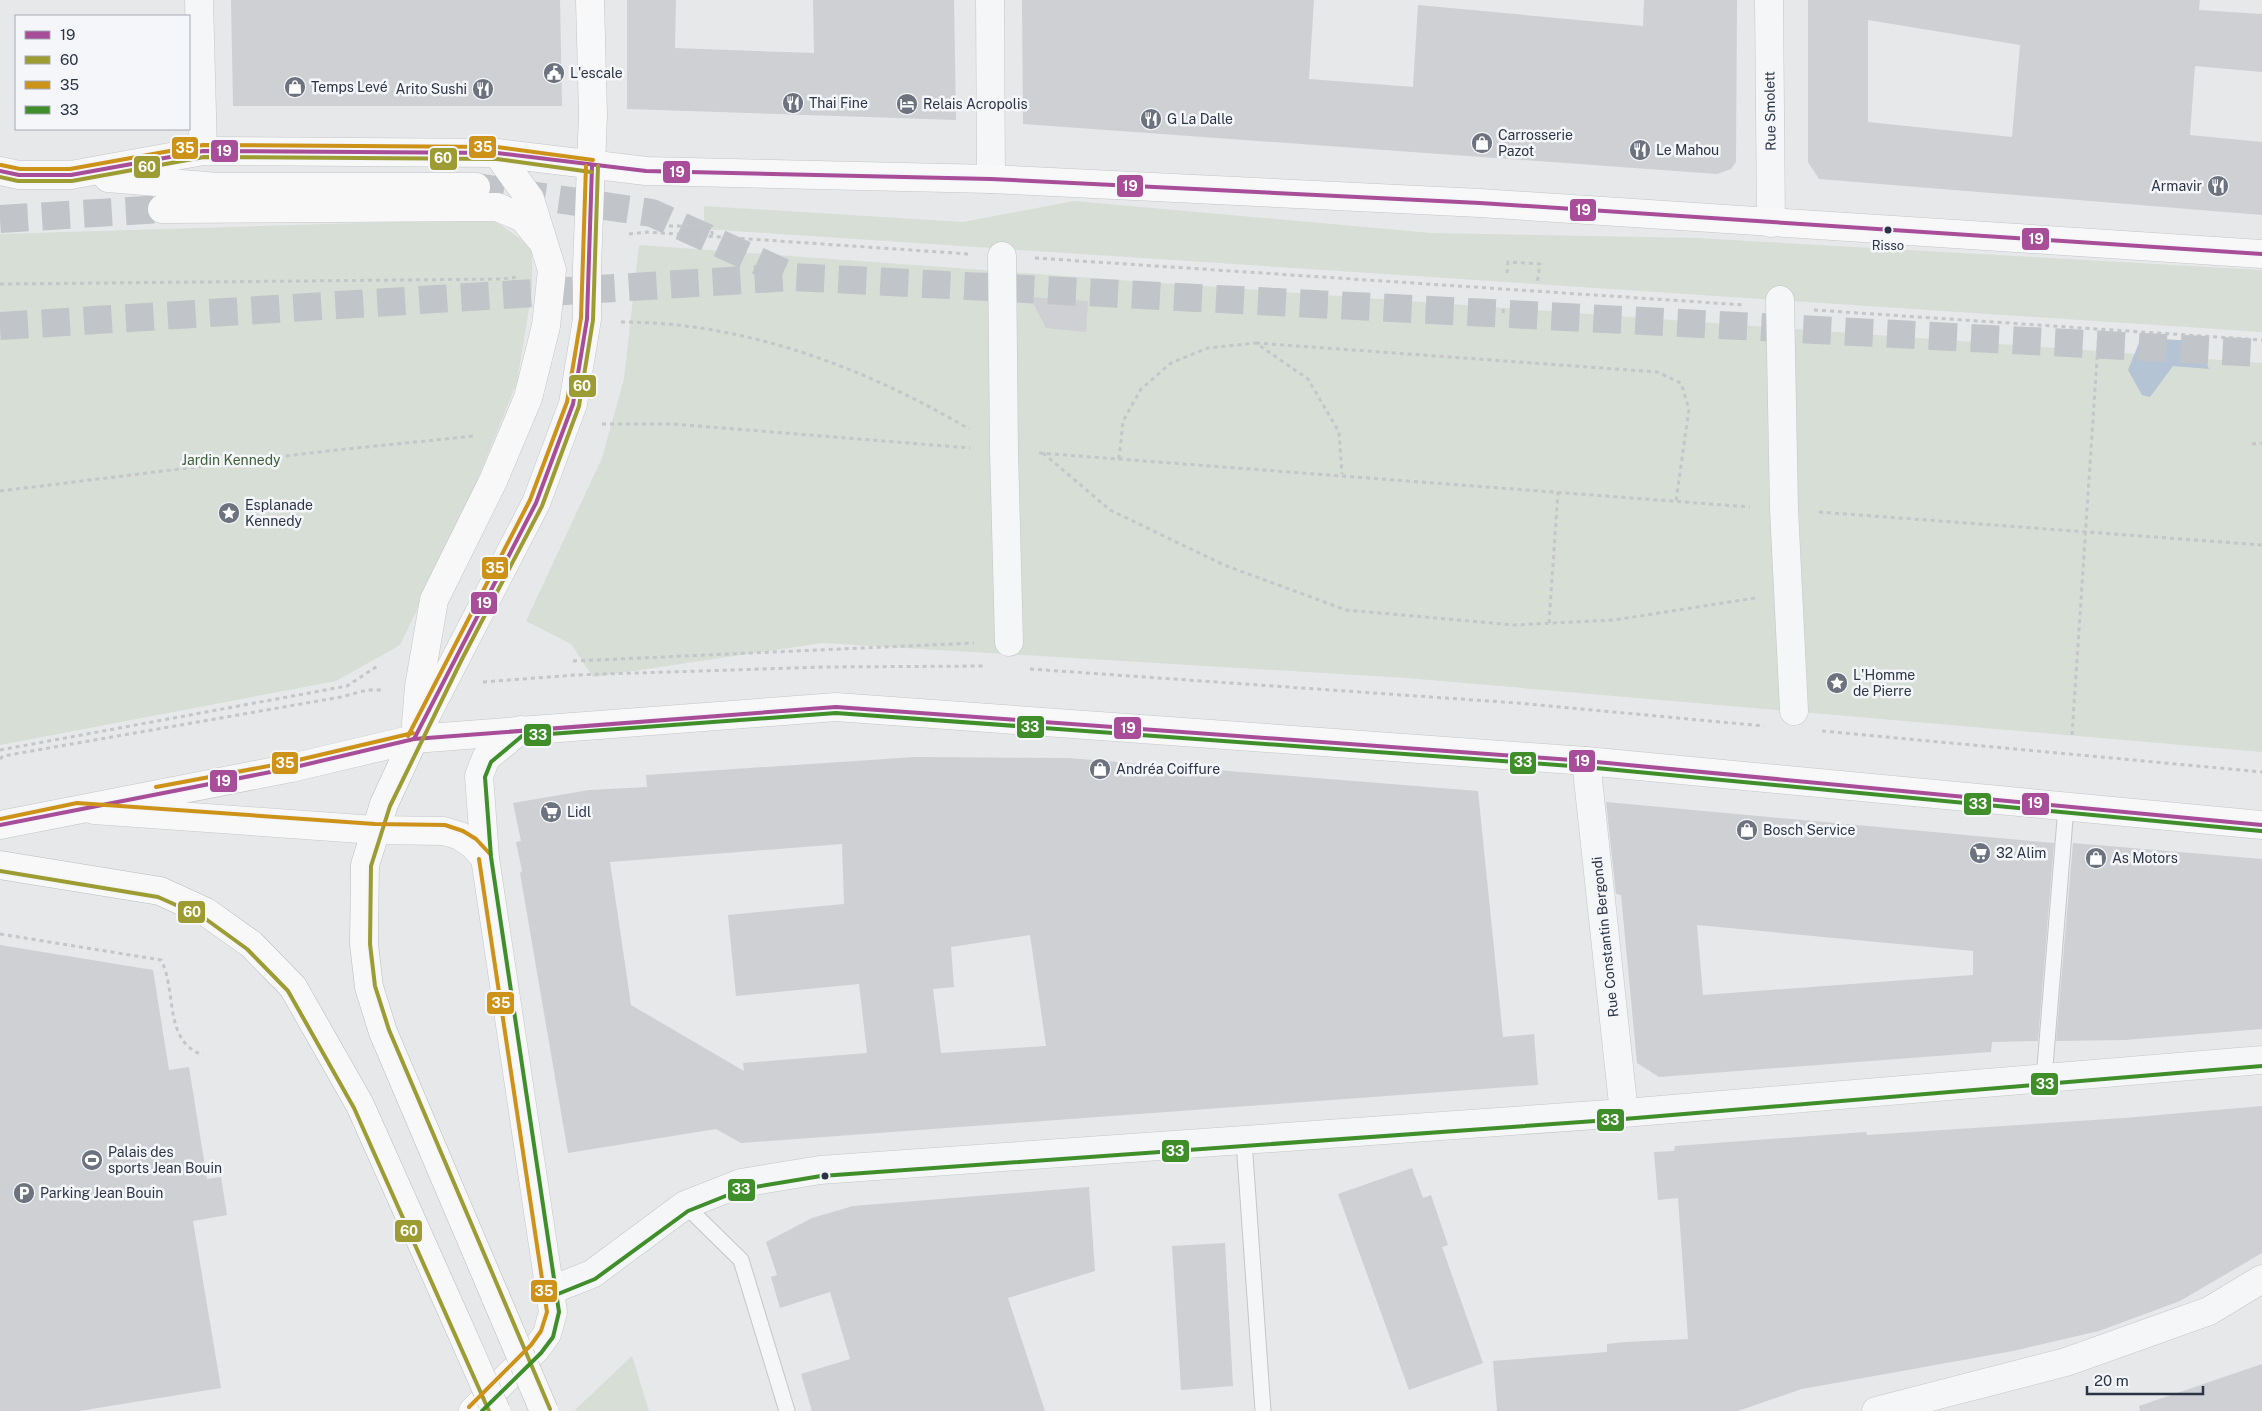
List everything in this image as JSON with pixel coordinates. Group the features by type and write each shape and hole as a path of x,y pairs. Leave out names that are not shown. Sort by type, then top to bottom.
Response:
{"main road":[{"path":"544,1411 383,1032 369,988 364,944 366,864 384,804 414,739 430,686 536,503 572,404 587,319 587,266 592,166 590,0"},
{"path":"71,175 203,151 497,153 592,166 646,171 991,180 1480,203 2262,254"},
{"path":"430,686 434,600 493,481 528,398 546,326 552,270 541,240 530,199 497,153"},
{"path":"6,176 71,175 218,187 476,186"},
{"path":"162,209 497,207 523,218 541,240"},
{"path":"0,825 291,768 414,739 836,707 1586,761 2262,825"},
{"path":"473,1411 536,1349 547,1334 553,1312 485,858 479,776 486,758 520,730"},
{"path":"77,809 375,830 444,831 460,836 472,844 485,858"},
{"path":"0,865 160,891 206,912 251,944 292,986 360,1106 496,1411"}],"street":[{"path":"199,0 203,151"},
{"path":"990,0 991,180"},
{"name":"Rue Smolett","path":"1769,0 1771,223"},
{"path":"1002,256 1004,450 1009,642"},
{"path":"1780,304 1784,509 1794,711"},
{"name":"Rue Constantin Bergondi","path":"1586,761 1624,1113"},
{"path":"551,1290 592,1274 685,1205 741,1183 820,1170 1624,1113 2262,1060"},
{"path":"1876,1411 2066,1362 2209,1311 2262,1279"}],"lane":[{"path":"2044,1078 2066,807"},
{"path":"1244,1141 1263,1411"},
{"path":"685,1205 741,1260 788,1411"}],"path":[{"path":"669,226 712,226 712,236"},
{"path":"629,234 647,232 1780,304 2262,340"},
{"path":"1507,273 1508,262 1540,264 1537,284"},
{"path":"0,284 501,280 552,270"},
{"path":"1504,305 1504,313"},
{"path":"619,322 699,326 810,353 932,407 1004,450"},
{"path":"2072,736 2099,329"},
{"path":"1119,459 1123,420 1141,389 1171,363 1208,348 1256,343 1657,372 1681,383 1689,408 1676,501"},
{"path":"1256,343 1308,379 1339,432 1342,474"},
{"path":"600,424 673,424 1043,454 2262,545"},
{"path":"0,490 327,450 476,436"},
{"path":"2252,444 2262,443"},
{"path":"1043,454 1110,510 1224,565 1346,610 1514,624 1549,623 1614,620 1788,593"},
{"path":"1549,623 1558,492"},
{"path":"573,662 1009,642"},
{"path":"0,750 347,686 379,665"},
{"path":"0,759 3,756 331,699 367,690 585,675 834,667 988,666"},
{"path":"1023,668 1517,703 1767,726"},
{"path":"1816,731 2262,772"},
{"path":"0,934 160,960 176,1027 188,1047 203,1055"}],"green space":[{"path":"1074,201 1432,233 1696,238 2262,270 2262,332 704,229 704,206 963,222"},
{"name":"Jardin Kennedy","path":"492,219 532,247 532,290 517,382 466,508 400,645 336,681 0,745 0,234"},
{"path":"639,245 2262,363 2262,752 1407,678 822,643 593,677 571,644 526,621 602,458 624,379"},
{"path":"632,1356 649,1411 574,1411"}],"water":[{"path":"2141,338 2198,341 2209,369 2173,366 2150,397 2142,395 2128,370"}],"building":[{"path":"231,0 560,0 562,106 233,106"},
{"path":"627,0 676,0 675,48 814,53 813,0 954,0 956,120 627,109"},
{"path":"1022,0 1314,0 1309,79 1413,87 1418,5 1643,26 1644,0 1737,0 1736,162 1731,169 1717,174 1023,124"},
{"path":"1808,0 2200,0 2199,10 2262,14 2262,72 2195,66 2190,135 2262,142 2262,215 1819,179 1808,162","holes":["1868,20 2020,45 2012,137 1868,122"]},
{"path":"1030,297 1088,301 1086,332 1046,328"},
{"path":"915,757 1068,758 1478,791 1503,1037 1534,1034 1538,1085 741,1143 716,1129 568,1153 520,873 522,871 516,842 521,841 513,803 589,790 647,787 646,775","holes":["842,844 844,904 728,915 736,996 859,984 867,1053 743,1063 744,1071 631,1005 610,862","1030,935 1046,1046 941,1053 933,989 954,987 951,947"]},
{"path":"1606,802 2054,843 2038,1041 1992,1042 1991,1052 1659,1077 1637,1063 1621,895 1616,894","holes":["1697,925 1973,951 1973,975 1703,995"]},
{"path":"2073,843 2262,859 2262,1029 2125,1040 2056,1041"},
{"name":"Palais des sports Jean Bouin","path":"0,945 153,970 169,1070 189,1067 207,1179 221,1177 227,1215 193,1221 221,1388 79,1411 0,1411"},
{"path":"2262,1106 2262,1253 2180,1301 2099,1331 2013,1351 1802,1389 1738,1411 1497,1411 1493,1361 1607,1352 1607,1344 1688,1339 1678,1198 1658,1200 1654,1152 1674,1151 1675,1146 1866,1132 1867,1135 2124,1118"},
{"path":"1412,1168 1423,1198 1431,1195 1448,1245 1442,1247 1483,1363 1409,1390 1338,1194"},
{"path":"1089,1187 1095,1271 1008,1298 1045,1411 812,1411 801,1374 850,1359 830,1292 780,1308 771,1277 777,1275 766,1242 812,1218 853,1206"},
{"path":"1225,1243 1233,1386 1181,1390 1172,1246"},
{"path":"2262,1364 2262,1411 2140,1411 2139,1406"}],"tunnel":[{"path":"476,187 652,213 789,275"},
{"path":"0,219 162,209"},
{"path":"0,326 793,277 2262,353"}],"transit line":[{"name":"35","path":"1,165 20,169 70,169 203,145 497,147 593,160"},
{"name":"19","path":"0,171 19,175 71,175 203,151 497,153 646,171 991,179 1480,203 2262,254"},
{"name":"60","path":"0,177 18,181 72,181 204,157 497,159 591,172"},
{"name":"35","path":"408,736 530,500 567,402 581,318 586,166"},
{"name":"19","path":"414,739 536,503 573,404 587,319 592,166"},
{"name":"60","path":"550,1409 389,1030 375,986 370,944 371,866 390,806 462,659 542,506 579,406 593,320 598,166"},
{"name":"19","path":"0,825 291,768 414,739 836,707 1586,761 2262,825"},
{"name":"33","path":"482,1411 541,1353 553,1337 559,1312 491,857 485,777 491,762 522,736 836,713 1585,767 2261,831"},
{"name":"35","path":"156,787 290,762 413,733"},
{"name":"35","path":"0,819 77,803 375,824 445,825 463,831 476,839 490,854"},
{"name":"35","path":"469,1407 531,1345 541,1331 547,1312 479,859"},
{"name":"60","path":"0,871 158,897 203,917 247,949 288,991 354,1108 489,1411"},
{"name":"33","path":"553,1296 595,1279 688,1211 743,1189 821,1176 1624,1119 2262,1066"}],"place":[{"name":"L'escale","path":"554,73"},
{"name":"Temps Levé","path":"295,87"},
{"name":"Arito Sushi","path":"483,89"},
{"name":"Thai Fine","path":"793,103"},
{"name":"Relais Acropolis","path":"907,104"},
{"name":"G La Dalle","path":"1151,119"},
{"name":"Carrosserie Pazot","path":"1482,143"},
{"name":"Le Mahou","path":"1640,150"},
{"name":"Armavir","path":"2218,186"},
{"name":"Risso","path":"1888,230"},
{"name":"Esplanade Kennedy","path":"229,513"},
{"name":"L'Homme de Pierre","path":"1837,683"},
{"name":"Andréa Coiffure","path":"1100,769"},
{"name":"Lidl","path":"551,812"},
{"name":"Bosch Service","path":"1747,830"},
{"name":"32 Alim","path":"1980,853"},
{"name":"As Motors","path":"2096,858"},
{"name":"Palais des sports Jean Bouin","path":"92,1160"},
{"name":"Parking Jean Bouin","path":"24,1193"}]}
